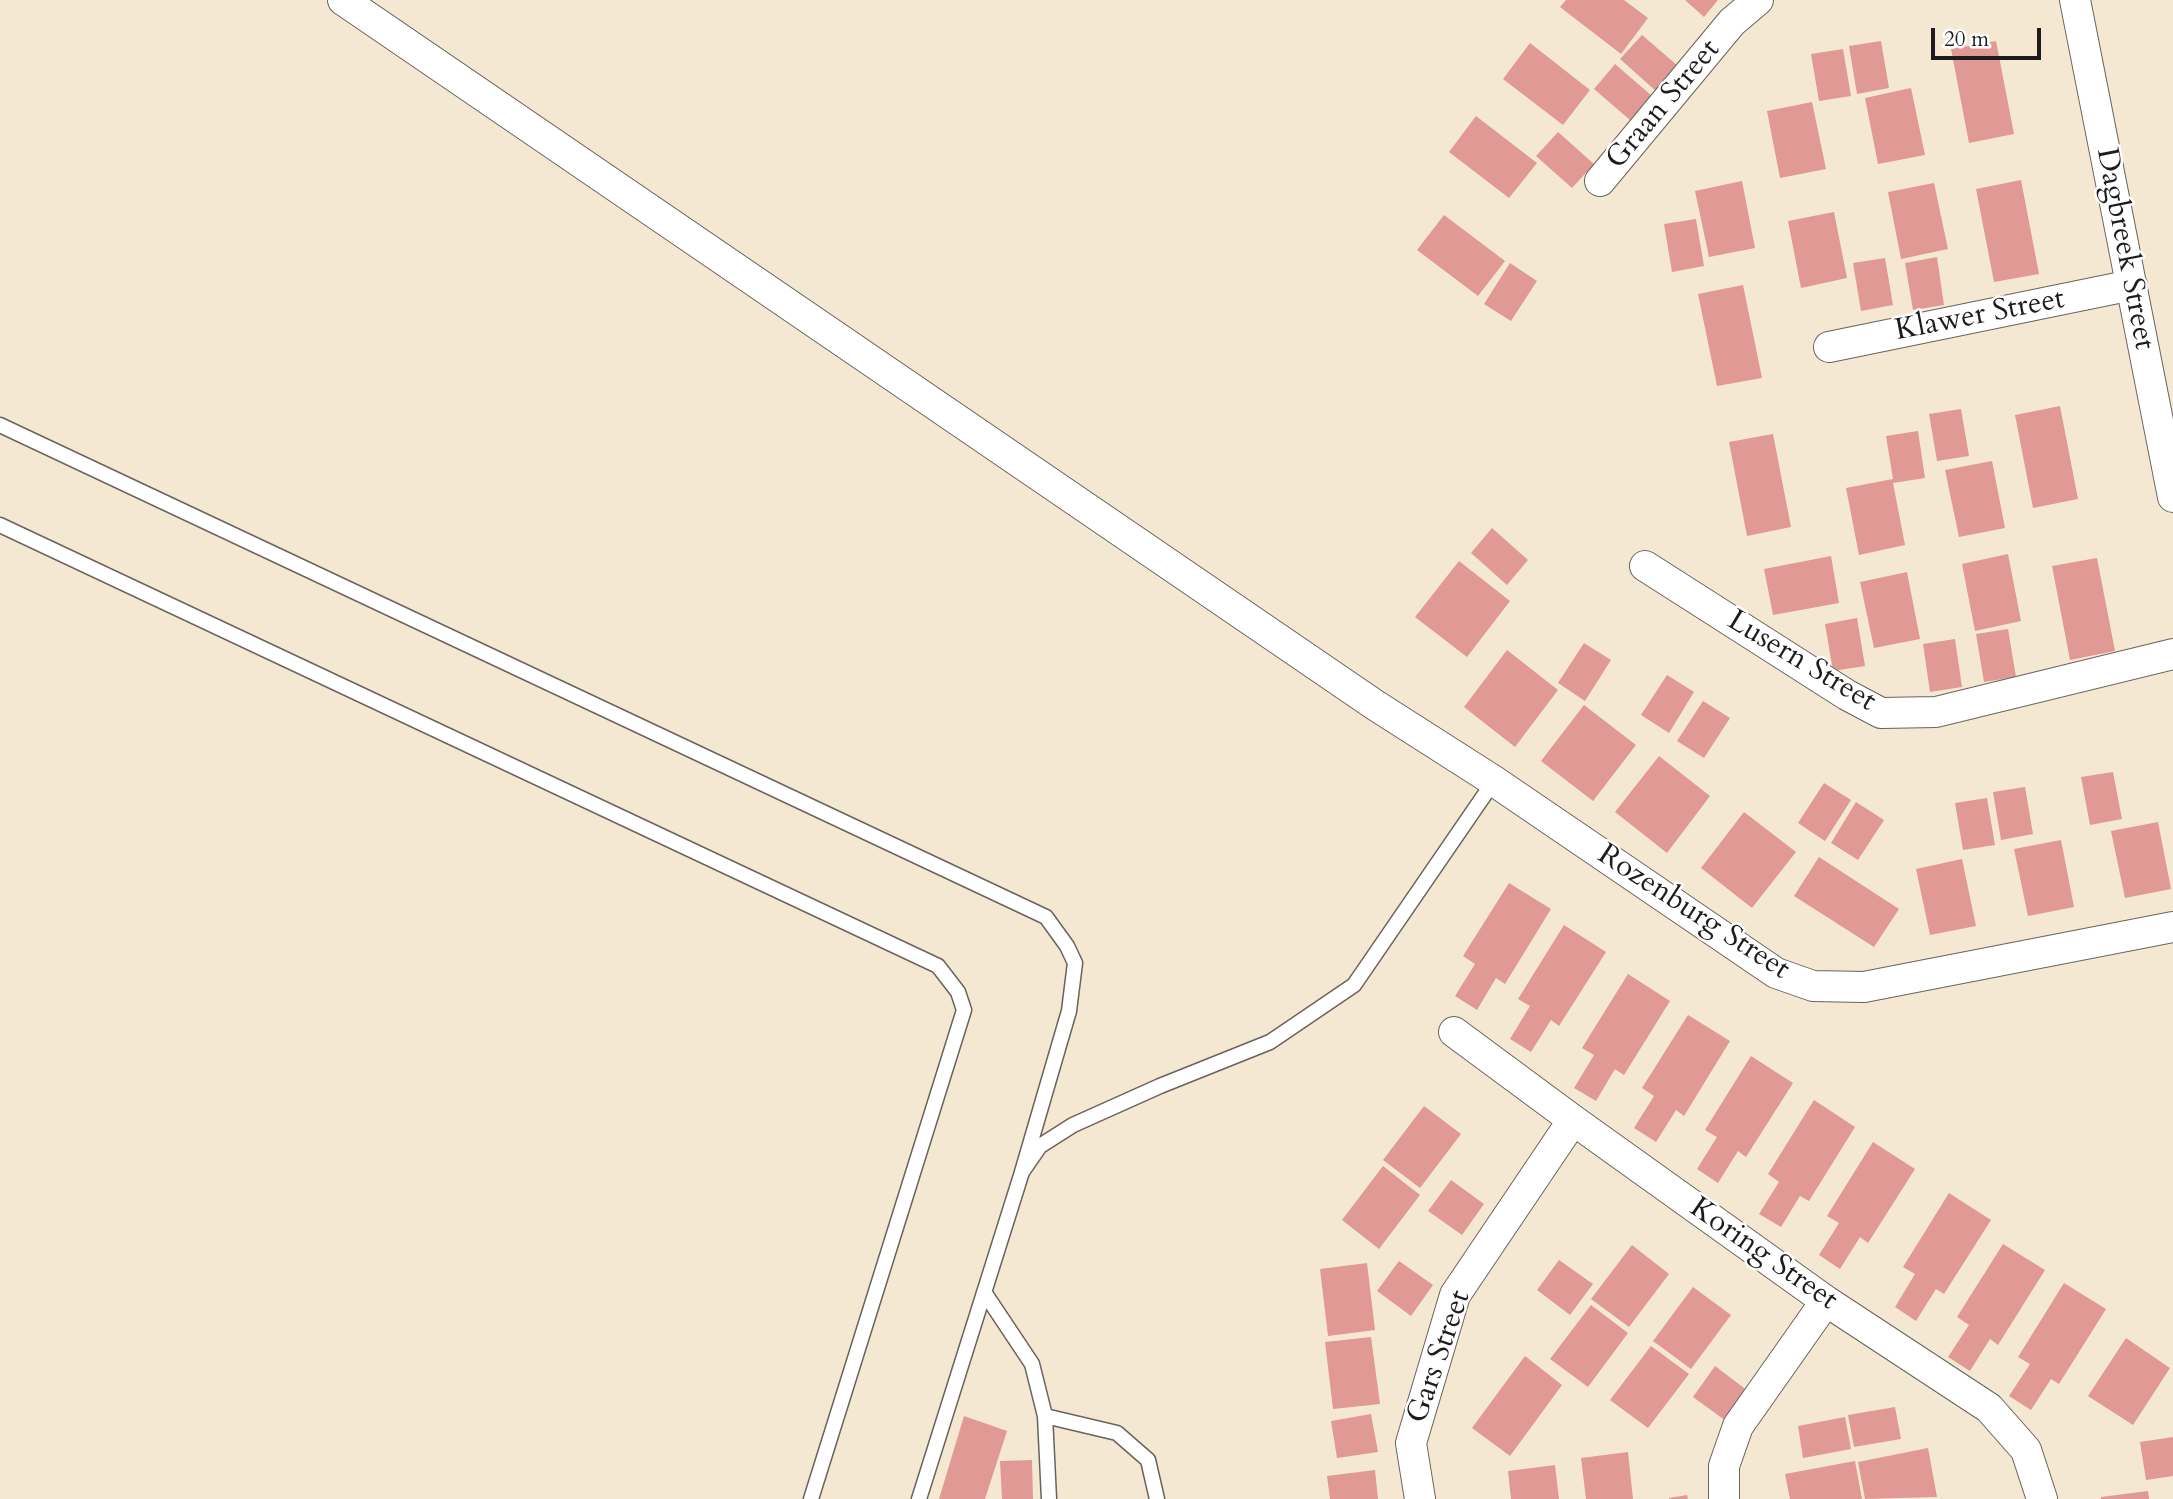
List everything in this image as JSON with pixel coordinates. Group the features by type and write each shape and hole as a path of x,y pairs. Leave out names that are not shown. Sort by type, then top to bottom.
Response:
{"street":[{"name":"Rozenburg Street","path":"343,0 1375,705 1494,781 1776,973 1813,986 1864,987 2173,927"},
{"name":"Graan Street","path":"1600,181 1732,22 1758,0"},
{"name":"Dagbreek Street","path":"2075,0 2173,498"},
{"name":"Klawer Street","path":"1829,347 2132,285"},
{"name":"Lusern Street","path":"1645,566 1847,695 1881,713 1936,712 2173,654"},
{"name":"Koring Street","path":"1454,1032 1826,1301 1989,1408 2026,1450 2042,1499"},
{"name":"Gars Street","path":"1420,1499 1411,1443 1455,1295 1573,1120"},
{"path":"1724,1499 1724,1466 1738,1426 1826,1301"}],"lane":[{"path":"0,425 1046,917 1067,946 1075,963 1069,1011 1022,1172 919,1499"},
{"path":"0,525 938,966 958,992 964,1010 811,1499"},
{"path":"1022,1172 1040,1146 1073,1125 1160,1086 1270,1042 1354,985 1494,781"},
{"path":"984,1292 1032,1364 1045,1416 1049,1499"},
{"path":"1045,1416 1117,1433 1148,1460 1157,1499"}],"building":[{"path":"1566,0 1624,0 1648,18 1621,54 1560,7"},
{"path":"1685,0 1718,0 1704,17"},
{"path":"1642,35 1678,66 1656,91 1620,59"},
{"path":"1881,41 1889,88 1857,94 1849,46"},
{"path":"1996,41 2014,134 1969,143 1951,49"},
{"path":"1530,43 1590,90 1563,125 1503,79"},
{"path":"1843,49 1851,96 1819,101 1811,54"},
{"path":"1615,64 1652,96 1630,120 1594,89"},
{"path":"1911,88 1925,155 1878,164 1865,98"},
{"path":"1812,102 1826,169 1780,178 1767,111"},
{"path":"1476,116 1537,163 1509,198 1449,152"},
{"path":"1558,132 1594,164 1572,188 1536,156"},
{"path":"2021,180 2039,274 1994,282 1976,189"},
{"path":"1742,181 1755,248 1709,257 1695,191"},
{"path":"1934,183 1948,249 1901,259 1888,192"},
{"path":"1834,212 1847,278 1801,288 1788,221"},
{"path":"1444,215 1505,261 1478,296 1417,250"},
{"path":"1696,219 1704,266 1672,272 1664,224"},
{"path":"1937,257 1944,305 1913,310 1905,263"},
{"path":"1885,258 1893,305 1861,311 1853,263"},
{"path":"1510,263 1537,281 1511,321 1484,304"},
{"path":"1743,285 1762,378 1717,386 1698,294"},
{"path":"2060,406 2078,499 2033,508 2015,415"},
{"path":"1961,409 1969,456 1937,461 1929,414"},
{"path":"1918,431 1925,478 1893,483 1905,545 1859,555 1846,488 1893,479 1886,436"},
{"path":"1773,434 1791,527 1747,536 1729,442"},
{"path":"1992,461 2005,528 1959,537 1945,470"},
{"path":"1492,528 1528,560 1507,585 1471,553"},
{"path":"2008,554 2021,621 1975,631 1962,564"},
{"path":"1831,556 1839,603 1773,615 1764,569"},
{"path":"2097,558 2115,651 2070,660 2052,566"},
{"path":"1459,561 1510,601 1467,657 1415,617"},
{"path":"1907,572 1920,639 1874,648 1860,582"},
{"path":"1857,618 1865,666 1833,671 1825,624"},
{"path":"2008,629 2016,677 1984,682 1976,634"},
{"path":"1955,639 1962,687 1930,692 1923,644"},
{"path":"1584,643 1611,660 1585,701 1558,683"},
{"path":"1507,650 1558,690 1515,747 1464,707"},
{"path":"1667,675 1694,692 1669,733 1641,715"},
{"path":"1703,701 1730,718 1704,758 1677,741"},
{"path":"1584,705 1636,745 1593,801 1541,761"},
{"path":"1659,756 1710,796 1667,853 1615,812"},
{"path":"2113,772 2122,819 2090,825 2081,777"},
{"path":"1824,783 1851,800 1825,841 1798,823"},
{"path":"2025,787 2033,834 2001,840 1993,792"},
{"path":"1987,798 1995,845 1963,850 1955,803"},
{"path":"1856,802 1884,820 1858,860 1831,843"},
{"path":"1744,812 1796,852 1752,908 1701,868"},
{"path":"2158,822 2171,889 2125,898 2111,831"},
{"path":"2061,840 2074,907 2028,916 2014,849"},
{"path":"1819,857 1899,909 1874,947 1794,896"},
{"path":"1962,859 1976,926 1930,935 1916,869"},
{"path":"1509,883 1551,909 1505,984 1496,978 1477,1010 1455,996 1475,964 1463,956"},
{"path":"1564,925 1606,952 1559,1026 1551,1020 1531,1052 1510,1039 1530,1006 1518,999"},
{"path":"1628,974 1670,1001 1624,1075 1615,1069 1596,1101 1574,1088 1594,1055 1582,1048"},
{"path":"1688,1015 1730,1041 1684,1116 1676,1110 1656,1142 1634,1128 1654,1096 1642,1088"},
{"path":"1751,1056 1793,1083 1746,1157 1738,1151 1718,1183 1697,1169 1717,1137 1705,1130"},
{"path":"1814,1100 1855,1127 1809,1201 1800,1196 1781,1227 1759,1214 1779,1182 1768,1174"},
{"path":"1424,1106 1461,1134 1420,1188 1383,1160"},
{"path":"1873,1142 1915,1169 1868,1243 1860,1237 1840,1269 1819,1255 1839,1223 1827,1216"},
{"path":"1383,1166 1420,1195 1379,1249 1342,1220"},
{"path":"1451,1180 1484,1204 1462,1235 1428,1211"},
{"path":"1949,1193 1991,1220 1944,1294 1936,1289 1916,1321 1895,1307 1915,1274 1903,1267"},
{"path":"2003,1244 2045,1270 1998,1345 1990,1339 1970,1371 1948,1357 1969,1325 1957,1317"},
{"path":"1632,1245 1669,1274 1629,1327 1591,1299"},
{"path":"1559,1260 1593,1284 1570,1315 1537,1290"},
{"path":"1399,1261 1433,1285 1411,1316 1377,1291"},
{"path":"1367,1263 1375,1330 1328,1336 1320,1269"},
{"path":"2064,1283 2106,1309 2059,1384 2051,1379 2031,1410 2009,1396 2030,1364 2018,1357"},
{"path":"1693,1287 1731,1315 1691,1369 1653,1341"},
{"path":"1591,1305 1628,1333 1588,1387 1550,1359"},
{"path":"1371,1337 1380,1404 1333,1409 1325,1342"},
{"path":"2126,1338 2170,1368 2133,1425 2088,1396"},
{"path":"1651,1346 1689,1374 1648,1428 1610,1400"},
{"path":"1525,1356 1562,1385 1510,1456 1472,1428"},
{"path":"1715,1366 1748,1391 1726,1421 1693,1397"},
{"path":"1895,1407 1901,1439 1854,1447 1848,1415"},
{"path":"1371,1414 1378,1452 1337,1458 1331,1421"},
{"path":"964,1416 1007,1431 985,1499 939,1499"},
{"path":"1845,1417 1851,1449 1803,1458 1798,1426"},
{"path":"2173,1437 2173,1476 2146,1480 2140,1442"},
{"path":"1928,1448 1937,1497 1865,1499 1858,1462"},
{"path":"1628,1452 1633,1499 1586,1499 1581,1458"},
{"path":"1032,1460 1033,1499 1002,1499 1000,1461"},
{"path":"1855,1461 1862,1499 1790,1499 1785,1474"},
{"path":"1555,1465 1559,1499 1511,1499 1508,1471"},
{"path":"1375,1470 1378,1499 1330,1499 1327,1476"},
{"path":"2148,1491 2149,1499 2101,1499 2101,1497"},
{"path":"1687,1495 1688,1499 1669,1499 1669,1498"}]}
